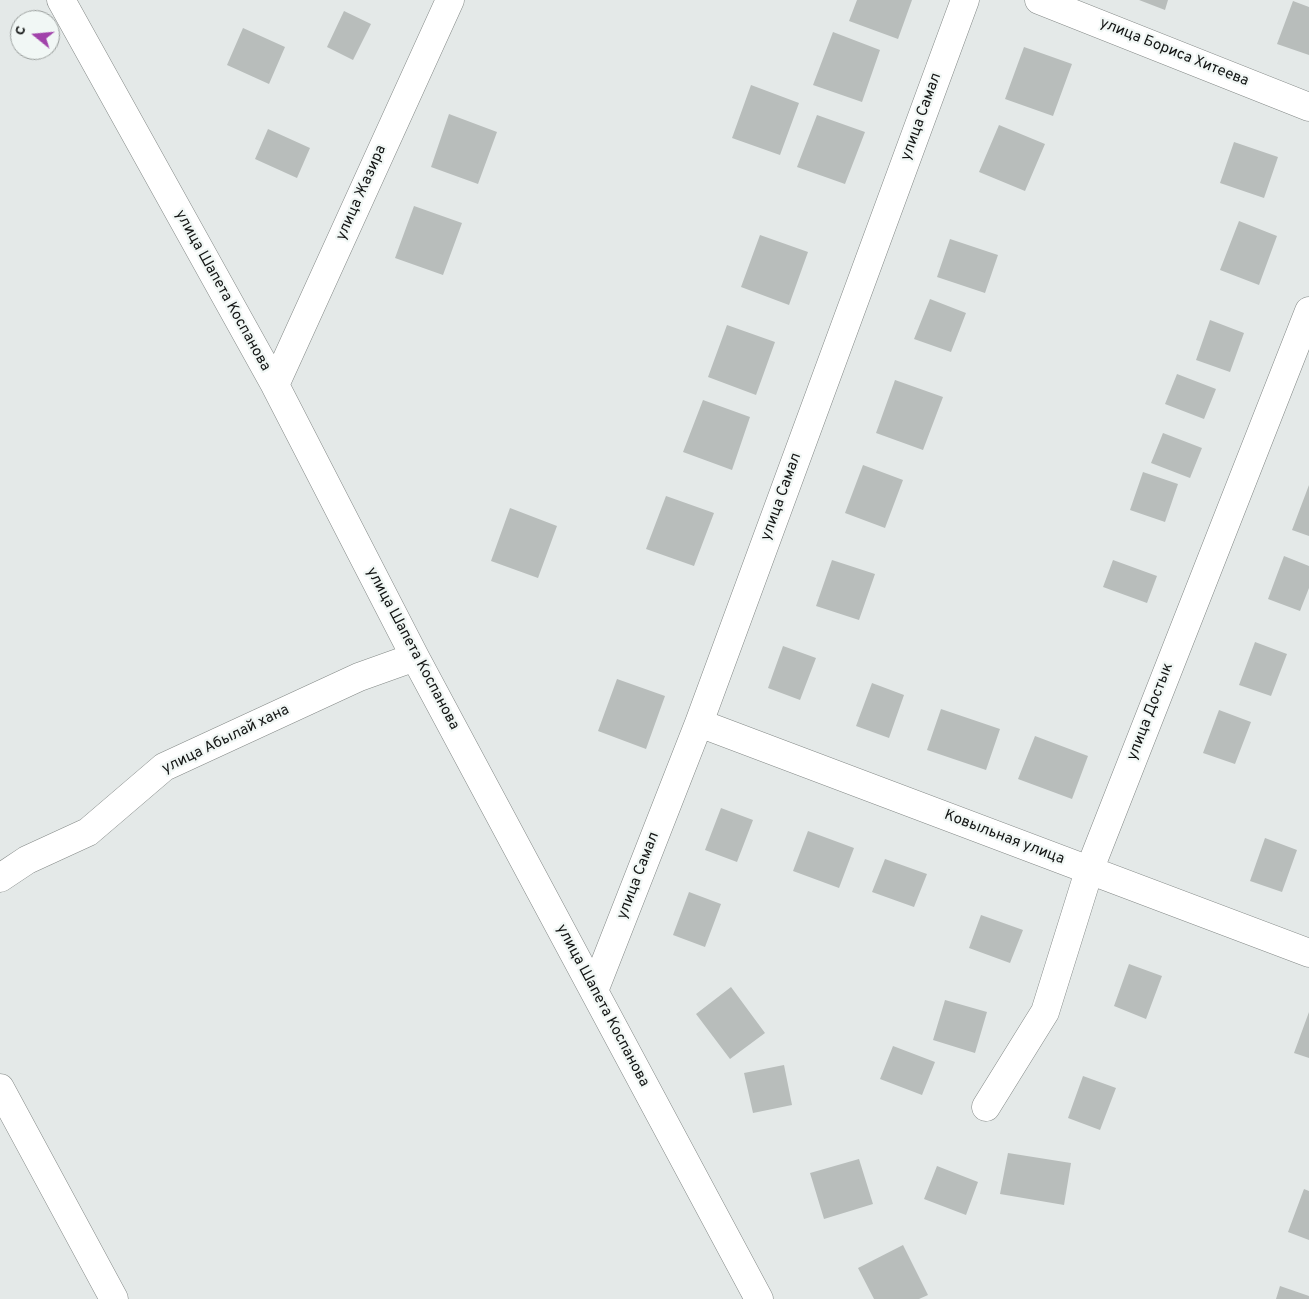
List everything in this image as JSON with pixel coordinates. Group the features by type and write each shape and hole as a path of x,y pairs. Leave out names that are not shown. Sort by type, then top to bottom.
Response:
{"street":[{"name":"улица Шапета Коспанова","path":"61,0 275,386 415,657 760,1299"},
{"name":"улица Жазира","path":"275,386 450,0"},
{"name":"улица Самал","path":"594,991 699,723 965,0"},
{"name":"улица Бориса Хитеева","path":"1039,0 1309,107"},
{"name":"улица Достык","path":"986,1107 1046,1012 1089,871 1309,311"},
{"name":"улица Абылай хана","path":"0,878 27,860 88,832 164,767 359,677 415,657"},
{"name":"Ковыльная улица","path":"699,723 1309,953"},
{"path":"0,1088 114,1299"}],"building":[{"path":"857,0 912,0 898,39 849,21"},
{"path":"1139,0 1168,0 1165,10"},
{"path":"1293,1 1309,7 1309,55 1277,44"},
{"path":"344,11 371,24 353,60 327,47"},
{"path":"243,28 285,47 269,84 227,65"},
{"path":"833,32 880,50 862,102 813,85"},
{"path":"1024,47 1072,64 1053,116 1005,99"},
{"path":"751,85 799,103 780,155 732,138"},
{"path":"449,114 497,132 478,184 431,167"},
{"path":"817,115 865,132 845,184 797,167"},
{"path":"999,125 1045,144 1025,191 979,172"},
{"path":"268,129 310,148 297,178 255,159"},
{"path":"1234,142 1278,157 1264,198 1220,183"},
{"path":"414,206 462,223 443,275 395,258"},
{"path":"1239,221 1277,236 1259,285 1220,270"},
{"path":"760,235 808,252 789,305 741,287"},
{"path":"950,239 998,255 985,293 937,277"},
{"path":"930,299 966,313 951,352 914,339"},
{"path":"1210,320 1244,333 1230,372 1196,360"},
{"path":"727,325 775,342 756,395 708,377"},
{"path":"1177,374 1216,389 1204,419 1165,404"},
{"path":"895,380 943,397 923,450 876,433"},
{"path":"703,400 750,417 732,470 683,452"},
{"path":"1163,433 1202,448 1190,478 1151,463"},
{"path":"863,465 903,480 885,528 845,513"},
{"path":"1143,472 1178,484 1165,522 1130,510"},
{"path":"1309,485 1309,536 1292,530"},
{"path":"666,496 714,513 694,566 646,549"},
{"path":"510,508 557,526 538,578 491,561"},
{"path":"1284,556 1309,566 1309,588 1300,611 1268,599"},
{"path":"832,560 875,574 859,620 816,606"},
{"path":"1113,560 1157,576 1147,603 1103,587"},
{"path":"1255,642 1287,654 1271,696 1239,685"},
{"path":"783,646 816,658 800,700 768,688"},
{"path":"617,679 665,696 646,749 598,731"},
{"path":"872,683 904,695 889,738 856,726"},
{"path":"941,709 1000,729 986,770 927,750"},
{"path":"1219,710 1251,722 1235,764 1203,753"},
{"path":"1035,736 1088,756 1072,799 1018,779"},
{"path":"721,808 753,820 737,862 705,850"},
{"path":"808,831 854,848 839,888 793,871"},
{"path":"1265,838 1297,850 1282,892 1250,881"},
{"path":"885,859 927,874 914,907 872,892"},
{"path":"689,892 721,904 705,947 673,935"},
{"path":"981,915 1023,930 1010,963 969,948"},
{"path":"1129,964 1162,976 1146,1019 1114,1006"},
{"path":"731,987 765,1033 730,1059 696,1014"},
{"path":"945,1000 987,1012 975,1053 933,1040"},
{"path":"1309,1012 1309,1058 1294,1053"},
{"path":"893,1046 935,1062 922,1095 880,1079"},
{"path":"784,1065 792,1105 753,1113 744,1073"},
{"path":"1083,1076 1116,1088 1100,1130 1068,1118"},
{"path":"1008,1153 1071,1163 1064,1205 1000,1194"},
{"path":"859,1159 873,1204 824,1219 810,1173"},
{"path":"937,1166 978,1182 966,1215 924,1199"},
{"path":"1304,1189 1309,1191 1309,1240 1288,1232"},
{"path":"903,1245 928,1295 919,1299 874,1299 858,1268"},
{"path":"1280,1286 1309,1296 1309,1299 1276,1299"}]}
